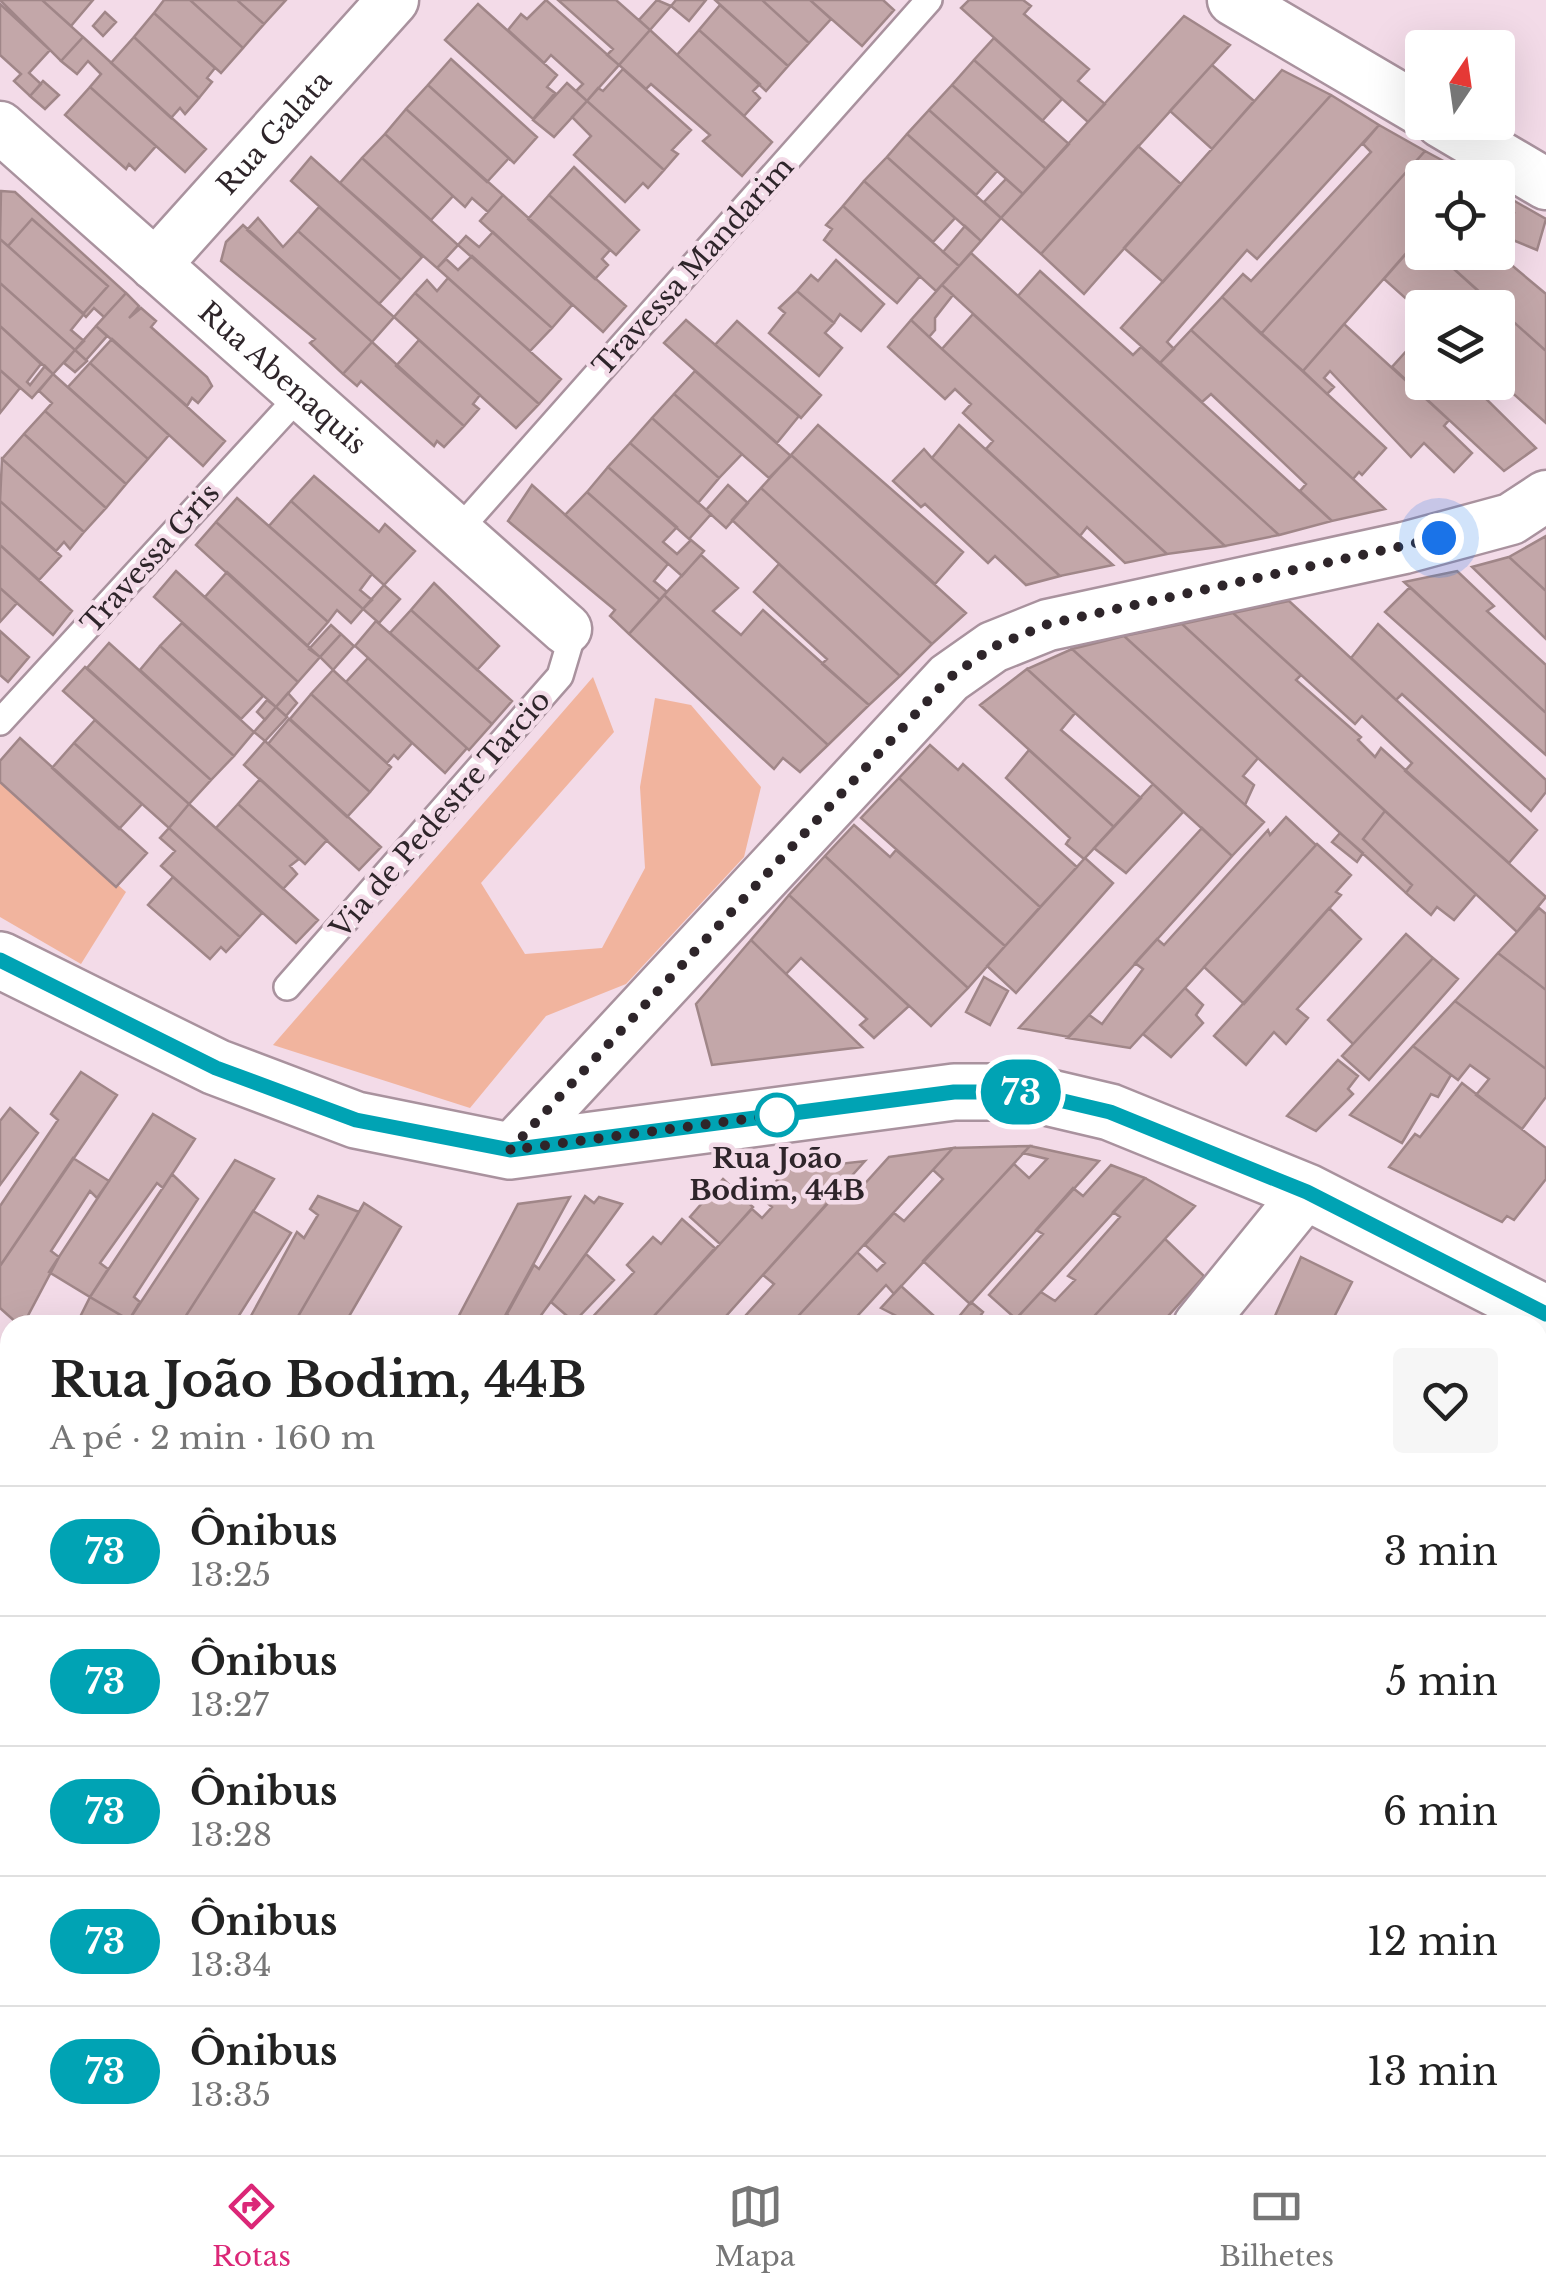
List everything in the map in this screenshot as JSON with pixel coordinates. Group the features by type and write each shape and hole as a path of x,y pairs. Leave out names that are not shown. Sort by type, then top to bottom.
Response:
{"street":[{"name":"Rua Galata","path":"155,265 392,0"},
{"path":"1232,0 1405,102"},
{"name":"Rua Abenaquis","path":"3,136 155,265 566,629"},
{"path":"1471,140 1546,184"},
{"path":"510,1150 949,678 993,647 1048,624 1404,548 1510,519 1546,496"},
{"path":"0,960 216,1068 339,1114 510,1150 936,1094 1025,1092 1110,1112 1307,1192 1546,1314"},
{"path":"1206,1315 1307,1192"}],"lane":[{"name":"Travessa Mandarim","path":"457,532 929,0"},
{"name":"Travessa Gris","path":"0,722 300,394"},
{"name":"Via de Pedestre Tarcio","path":"287,987 560,676 569,646 566,629"}],"shaded area":[{"path":"593,677 614,732 481,883 525,954 602,948 645,868 640,787 655,698 691,705 761,787 744,857 626,984 546,1016 470,1108 273,1045"},
{"path":"0,780 126,892 81,964 0,917"}],"building":[{"path":"0,0 42,0 83,37 61,61"},
{"path":"42,0 93,0 71,26"},
{"path":"164,0 190,0 243,48 221,73 154,13"},
{"path":"190,0 237,0 264,24 243,48"},
{"path":"237,0 286,0 264,24"},
{"path":"546,0 619,65 587,101 576,91 583,84 551,55 544,63 508,30 521,14 527,19"},
{"path":"558,0 616,0 650,30 619,65 607,55 613,49"},
{"path":"657,0 671,6 650,30 639,20"},
{"path":"676,0 706,0 689,21 671,6"},
{"path":"715,0 762,0 809,43 788,66"},
{"path":"762,0 810,0 831,19 809,43"},
{"path":"810,0 883,0 894,10 862,46"},
{"path":"969,0 1023,0 1031,6 1024,14 1089,69 1078,81 1105,104 1088,122 961,8"},
{"path":"0,4 50,50 29,73 41,84 30,96 14,81 21,74 0,55"},
{"path":"478,4 557,75 547,87 555,93 533,119 445,40"},
{"path":"720,5 788,66 766,91 699,30"},
{"path":"105,12 116,22 103,36 93,26"},
{"path":"154,13 215,68 207,78 212,82 199,98 134,37"},
{"path":"1184,16 1230,45 1041,254 1001,218"},
{"path":"650,30 772,142 742,176 703,141 710,135 651,84 646,89 619,65"},
{"path":"699,30 760,84 753,91 760,98 744,116 677,55"},
{"path":"83,37 206,149 185,172 90,87 101,74 88,61 77,74 61,61"},
{"path":"134,37 199,98 185,114 180,108 171,118 111,63"},
{"path":"994,38 1062,99 1042,121 974,60"},
{"path":"451,59 537,137 514,163 428,85"},
{"path":"974,60 1069,144 1046,169 952,85"},
{"path":"1212,65 1254,101 1212,149 1170,111"},
{"path":"623,69 691,130 672,150 678,154 664,170 587,101 598,88 603,91"},
{"path":"1282,70 1331,95 1163,282 1124,248"},
{"path":"43,81 59,95 45,109 30,96"},
{"path":"567,83 587,101 554,137 533,120"},
{"path":"428,85 509,158 487,182 406,109"},
{"path":"952,85 1046,169 1023,194 929,110"},
{"path":"90,87 156,146 135,170 129,164 126,169 65,115"},
{"path":"1331,95 1379,125 1257,259 1247,250 1167,342 1174,349 1160,363 1121,328"},
{"path":"587,101 664,170 648,188 643,183 625,202 574,155 591,136 572,117"},
{"path":"406,109 503,195 488,212 472,198 465,207 385,134"},
{"path":"929,110 997,171 976,195 907,134"},
{"path":"1379,125 1425,151 1417,160 1405,160 1405,173 1261,334 1222,297 1243,274 1251,281 1371,152 1363,144"},
{"path":"385,134 453,196 431,220 362,158"},
{"path":"907,134 1001,218 981,241 887,157"},
{"path":"1138,146 1181,184 1084,294 1041,254"},
{"path":"1425,151 1442,160 1417,160"},
{"path":"311,157 422,257 401,280 291,181"},
{"path":"887,157 955,218 933,242 864,181"},
{"path":"362,158 458,245 437,268 340,183"},
{"path":"574,167 639,230 616,255 549,195"},
{"path":"1405,173 1405,254 1303,371 1261,334"},
{"path":"1006,179 1023,194 1001,218 984,202"},
{"path":"864,181 959,266 936,291 843,206"},
{"path":"1,191 15,192 126,293 104,317 94,308 86,317 83,314 108,286 32,219 8,246 0,239"},
{"path":"503,195 626,306 603,332 480,221"},
{"path":"549,195 610,250 602,259 608,265 595,279 528,219"},
{"path":"1515,201 1546,219 1537,250 1515,241"},
{"path":"843,206 920,276 897,303 824,240 832,229 826,225"},
{"path":"319,207 401,280 379,304 298,231"},
{"path":"258,218 283,247 298,231 394,317 372,342 247,230"},
{"path":"32,219 108,286 83,314 8,246"},
{"path":"243,225 372,342 343,374 310,343 315,339 221,261 226,242"},
{"path":"965,226 981,241 959,266 943,252"},
{"path":"493,232 572,305 552,328 458,245 466,236 479,247"},
{"path":"0,239 84,314 71,330 84,341 75,350 0,283"},
{"path":"971,253 1279,535 1225,546 942,285"},
{"path":"1405,255 1405,270 1455,270 1477,290 1405,290 1405,298 1384,279"},
{"path":"472,256 552,328 530,351 437,268 446,259 458,270"},
{"path":"836,260 884,304 861,331 840,314 834,323 797,291 811,275 818,281"},
{"path":"1515,268 1546,294 1546,351 1515,323 1515,290 1478,290 1455,270"},
{"path":"1040,271 1133,355 1141,347 1332,521 1279,535 1018,296"},
{"path":"448,278 561,379 539,404 415,293 427,280 437,291"},
{"path":"0,283 75,350 53,374 0,326"},
{"path":"942,285 953,295 935,318 935,330 929,337 911,320"},
{"path":"797,291 834,323 825,333 842,348 819,376 769,333 785,313 779,308"},
{"path":"126,293 139,306 129,318 141,308 156,321 151,327 207,377 212,386 198,403 192,398 187,406 96,326"},
{"path":"415,293 539,404 516,428 394,317"},
{"path":"1222,297 1386,448 1362,475 1359,472 1353,479 1191,330"},
{"path":"973,314 1225,546 1167,554 942,349"},
{"path":"686,320 799,416 777,443 664,343"},
{"path":"911,320 1167,554 1125,563 1087,527 1080,536 986,449 993,441 963,413 971,404 955,389 945,399 888,347"},
{"path":"737,321 821,395 801,418 715,345"},
{"path":"1515,323 1546,351 1546,423 1515,395"},
{"path":"1344,324 1405,380 1405,400 1427,400 1449,420 1444,426 1472,453 1454,472 1424,443 1411,457 1330,371 1324,378 1334,387 1327,394 1303,371"},
{"path":"0,326 41,364 27,382 30,385 45,366 53,374 32,398 0,370"},
{"path":"96,326 107,336 86,360 75,350"},
{"path":"1191,330 1385,509 1332,521 1300,491 1306,484 1211,394 1202,402 1160,363"},
{"path":"112,339 225,441 203,466 90,363"},
{"path":"419,340 480,395 473,404 479,409 464,426 396,366"},
{"path":"372,342 464,426 444,447 437,441 434,446 361,381 357,386 343,374"},
{"path":"75,350 87,361 75,372 64,363"},
{"path":"1405,353 1405,379 1392,367"},
{"path":"90,363 169,435 148,459 68,387"},
{"path":"0,370 20,388 0,413"},
{"path":"695,371 791,456 769,478 674,394"},
{"path":"53,374 148,459 126,484 45,411 52,403 39,391"},
{"path":"674,394 742,454 719,478 652,418"},
{"path":"1428,400 1487,400 1536,448 1504,471"},
{"path":"45,411 126,484 106,508 24,434"},
{"path":"652,418 719,478 698,503 630,443"},
{"path":"818,425 963,552 935,584 791,455"},
{"path":"959,425 1113,565 1060,576 932,458"},
{"path":"24,434 106,508 84,532 2,459"},
{"path":"630,443 711,514 689,539 608,467"},
{"path":"924,449 1060,576 1026,585 995,556 988,563 925,504 921,507 893,481"},
{"path":"791,455 966,613 932,644 761,488"},
{"path":"2,459 84,532 70,549 64,542 56,551 0,501"},
{"path":"608,467 677,527 663,542 677,554 691,540 704,551 682,576 587,492"},
{"path":"314,476 379,532 385,524 415,551 384,585 291,501"},
{"path":"532,485 660,600 629,634 610,616 615,610 508,521"},
{"path":"728,485 748,503 726,528 706,510"},
{"path":"761,488 932,644 900,676 732,520"},
{"path":"587,492 668,564 654,581 667,592 660,600 565,515"},
{"path":"237,498 363,609 351,623 337,610 328,622 216,522"},
{"path":"0,501 61,556 39,580 0,545"},
{"path":"291,501 372,574 360,590 372,600 363,609 269,526"},
{"path":"216,522 328,622 307,646 196,545"},
{"path":"1546,536 1546,591 1509,557"},
{"path":"0,545 72,611 53,635 0,588"},
{"path":"701,555 738,588 713,611 741,635 763,610 869,705 828,745 664,595"},
{"path":"1509,557 1546,591 1546,639 1472,567"},
{"path":"779,564 900,676 869,705 822,664 827,659 754,592"},
{"path":"176,571 298,682 276,707 154,597"},
{"path":"1457,571 1494,606 1487,611 1546,665 1546,713 1404,582"},
{"path":"227,572 320,657 298,682 205,597"},
{"path":"434,583 499,646 477,670 411,610"},
{"path":"384,585 400,599 379,623 363,609"},
{"path":"1410,587 1546,713 1546,755 1385,612"},
{"path":"0,588 17,603 0,622"},
{"path":"664,595 828,745 800,772 783,758 774,769 629,634"},
{"path":"1289,601 1537,830 1509,863 1405,771 1412,763 1362,716 1355,724 1233,613"},
{"path":"411,610 512,701 492,724 390,633"},
{"path":"1233,613 1301,675 1296,680 1361,737 1358,740 1375,757 1381,748 1546,897 1517,932 1182,624"},
{"path":"376,621 492,724 469,750 355,646"},
{"path":"182,623 263,696 241,719 160,646"},
{"path":"1182,624 1385,811 1363,839 1412,885 1406,893 1124,636"},
{"path":"1378,624 1546,780 1546,792 1531,811 1402,694 1396,700 1351,658"},
{"path":"331,625 341,634 320,657 309,649"},
{"path":"0,631 29,657 8,682 0,675"},
{"path":"341,634 354,646 333,670 320,657"},
{"path":"1124,636 1258,758 1243,776 1254,785 1245,805 1072,649"},
{"path":"109,643 234,756 211,780 87,668"},
{"path":"160,646 254,732 234,756 140,670"},
{"path":"1072,649 1264,822 1232,856 1027,669"},
{"path":"368,658 467,748 445,773 346,682"},
{"path":"85,667 211,780 189,804 63,691"},
{"path":"1027,669 1075,713 1061,730 1141,798 1114,827 980,705"},
{"path":"333,670 412,743 398,759 394,755 387,763 311,694"},
{"path":"288,693 297,703 286,716 276,707"},
{"path":"311,694 391,767 370,792 290,719"},
{"path":"267,700 276,707 265,720 257,712"},
{"path":"276,707 287,717 265,741 254,732"},
{"path":"289,719 370,792 347,817 268,744"},
{"path":"95,720 189,804 169,828 74,743"},
{"path":"20,738 147,853 116,887 0,782 0,761"},
{"path":"265,741 381,847 359,870 244,765"},
{"path":"74,743 142,804 119,829 52,768"},
{"path":"930,745 958,770 963,764 1077,867 1040,907 899,778"},
{"path":"1029,750 1114,827 1084,859 1066,844 1070,838 1006,778"},
{"path":"899,778 1040,907 1005,946 861,818"},
{"path":"260,779 327,840 305,864 238,804"},
{"path":"1153,784 1183,812 1126,873 1094,848"},
{"path":"189,804 318,920 296,943 169,828"},
{"path":"238,804 299,859 290,866 297,874 283,889 216,828"},
{"path":"1385,811 1476,894 1454,920 1437,907 1431,915 1406,893 1412,885 1363,839"},
{"path":"1286,817 1316,845 1130,1048 1067,1038 1089,1015 1102,1024 1143,969 1135,963 1157,939 1164,945 1268,830 1270,835"},
{"path":"854,825 890,857 896,850 1005,946 968,988 825,856"},
{"path":"169,828 262,913 240,937 161,866 175,851 160,838"},
{"path":"1202,828 1232,856 1069,1037 1019,1028"},
{"path":"1340,833 1363,853 1357,862 1332,842"},
{"path":"1317,844 1351,875 1336,892 1341,895 1244,1004 1204,967"},
{"path":"825,856 968,988 931,1026 789,895"},
{"path":"1085,858 1113,883 1016,993 987,966"},
{"path":"173,877 240,937 226,952 221,947 210,959 148,905"},
{"path":"789,895 909,1006 874,1038 860,1025 867,1019 801,958 786,974 751,940"},
{"path":"1329,908 1361,939 1297,1009 1308,1018 1286,1044 1274,1032 1246,1065 1214,1036"},
{"path":"1539,908 1546,914 1546,990 1498,953"},
{"path":"1406,934 1433,958 1353,1044 1328,1020"},
{"path":"751,940 862,1047 712,1065 696,1004"},
{"path":"1498,953 1546,990 1546,1069 1455,1001"},
{"path":"1433,958 1458,979 1369,1080 1342,1056"},
{"path":"984,977 1008,991 990,1025 966,1012"},
{"path":"1185,988 1203,1005 1196,1015 1203,1023 1171,1057 1143,1034"},
{"path":"1455,1001 1546,1069 1546,1097 1522,1129 1476,1095 1489,1079 1470,1065 1458,1080 1413,1046"},
{"path":"1413,1046 1451,1075 1438,1097 1431,1094 1402,1143 1350,1115"},
{"path":"1338,1060 1358,1076 1348,1089 1353,1094 1316,1131 1287,1116"},
{"path":"81,1072 117,1095 0,1266 0,1206 58,1120 51,1114"},
{"path":"1462,1083 1546,1148 1546,1179 1514,1220 1507,1216 1502,1222 1389,1167 1415,1134 1420,1137"},
{"path":"10,1108 38,1133 0,1185 0,1121"},
{"path":"153,1114 195,1139 163,1188 157,1183 100,1263 108,1269 90,1297 49,1272"},
{"path":"1030,1146 1099,1161 970,1304 923,1261 1014,1164 1029,1178 1047,1159 1023,1153"},
{"path":"1030,1146 894,1294 886,1285 858,1315 799,1315 857,1252 877,1271 885,1263 865,1245 894,1213 904,1221 943,1179 933,1170 953,1148"},
{"path":"953,1148 799,1315 746,1315 774,1284 763,1275 849,1180 860,1189 889,1157"},
{"path":"73,1158 109,1181 97,1198 90,1191 51,1251 59,1257 28,1315 8,1315 0,1308 0,1266"},
{"path":"235,1160 274,1179 186,1315 132,1315"},
{"path":"865,1161 727,1315 655,1315 752,1209 762,1218 772,1207 762,1198 786,1170"},
{"path":"1111,1165 1145,1178 1020,1315 1012,1315 989,1295 1043,1234 1036,1230 1073,1188 1083,1196"},
{"path":"172,1174 198,1199 134,1297 140,1302 132,1315 121,1315 90,1297"},
{"path":"1145,1178 1195,1206 1095,1315 1019,1315 1041,1292 1055,1301 1075,1280 1068,1276 1120,1217 1113,1212"},
{"path":"723,1179 753,1207 720,1244 690,1217"},
{"path":"318,1196 359,1212 299,1315 251,1315 297,1232 304,1238 318,1215 310,1209"},
{"path":"585,1196 594,1203 599,1197 622,1204 541,1315 508,1315 534,1265 539,1269"},
{"path":"570,1197 505,1315 459,1315 518,1204"},
{"path":"364,1203 401,1227 350,1315 299,1315"},
{"path":"253,1211 291,1233 239,1315 186,1315"},
{"path":"682,1219 715,1248 655,1315 594,1315 634,1272 627,1265 653,1237 661,1244"},
{"path":"1165,1239 1204,1276 1169,1315 1095,1315"},
{"path":"586,1254 614,1280 581,1315 566,1315 551,1302"},
{"path":"1301,1257 1352,1282 1335,1315 1275,1315"},
{"path":"901,1286 933,1315 895,1315 881,1308"},
{"path":"90,1297 121,1315 81,1315"},
{"path":"971,1302 983,1312 981,1315 960,1315"}],"bus line":[{"name":"73","path":"0,960 216,1068 356,1120 510,1150 954,1092 1025,1092 1053,1098 1110,1112 1307,1192 1546,1314"}],"place":[{"name":"Rua João Bodim, 44B","path":"777,1115"}],"route":[{"path":"777,1115 510,1150 949,678 993,647 1048,624 1439,538"}]}
